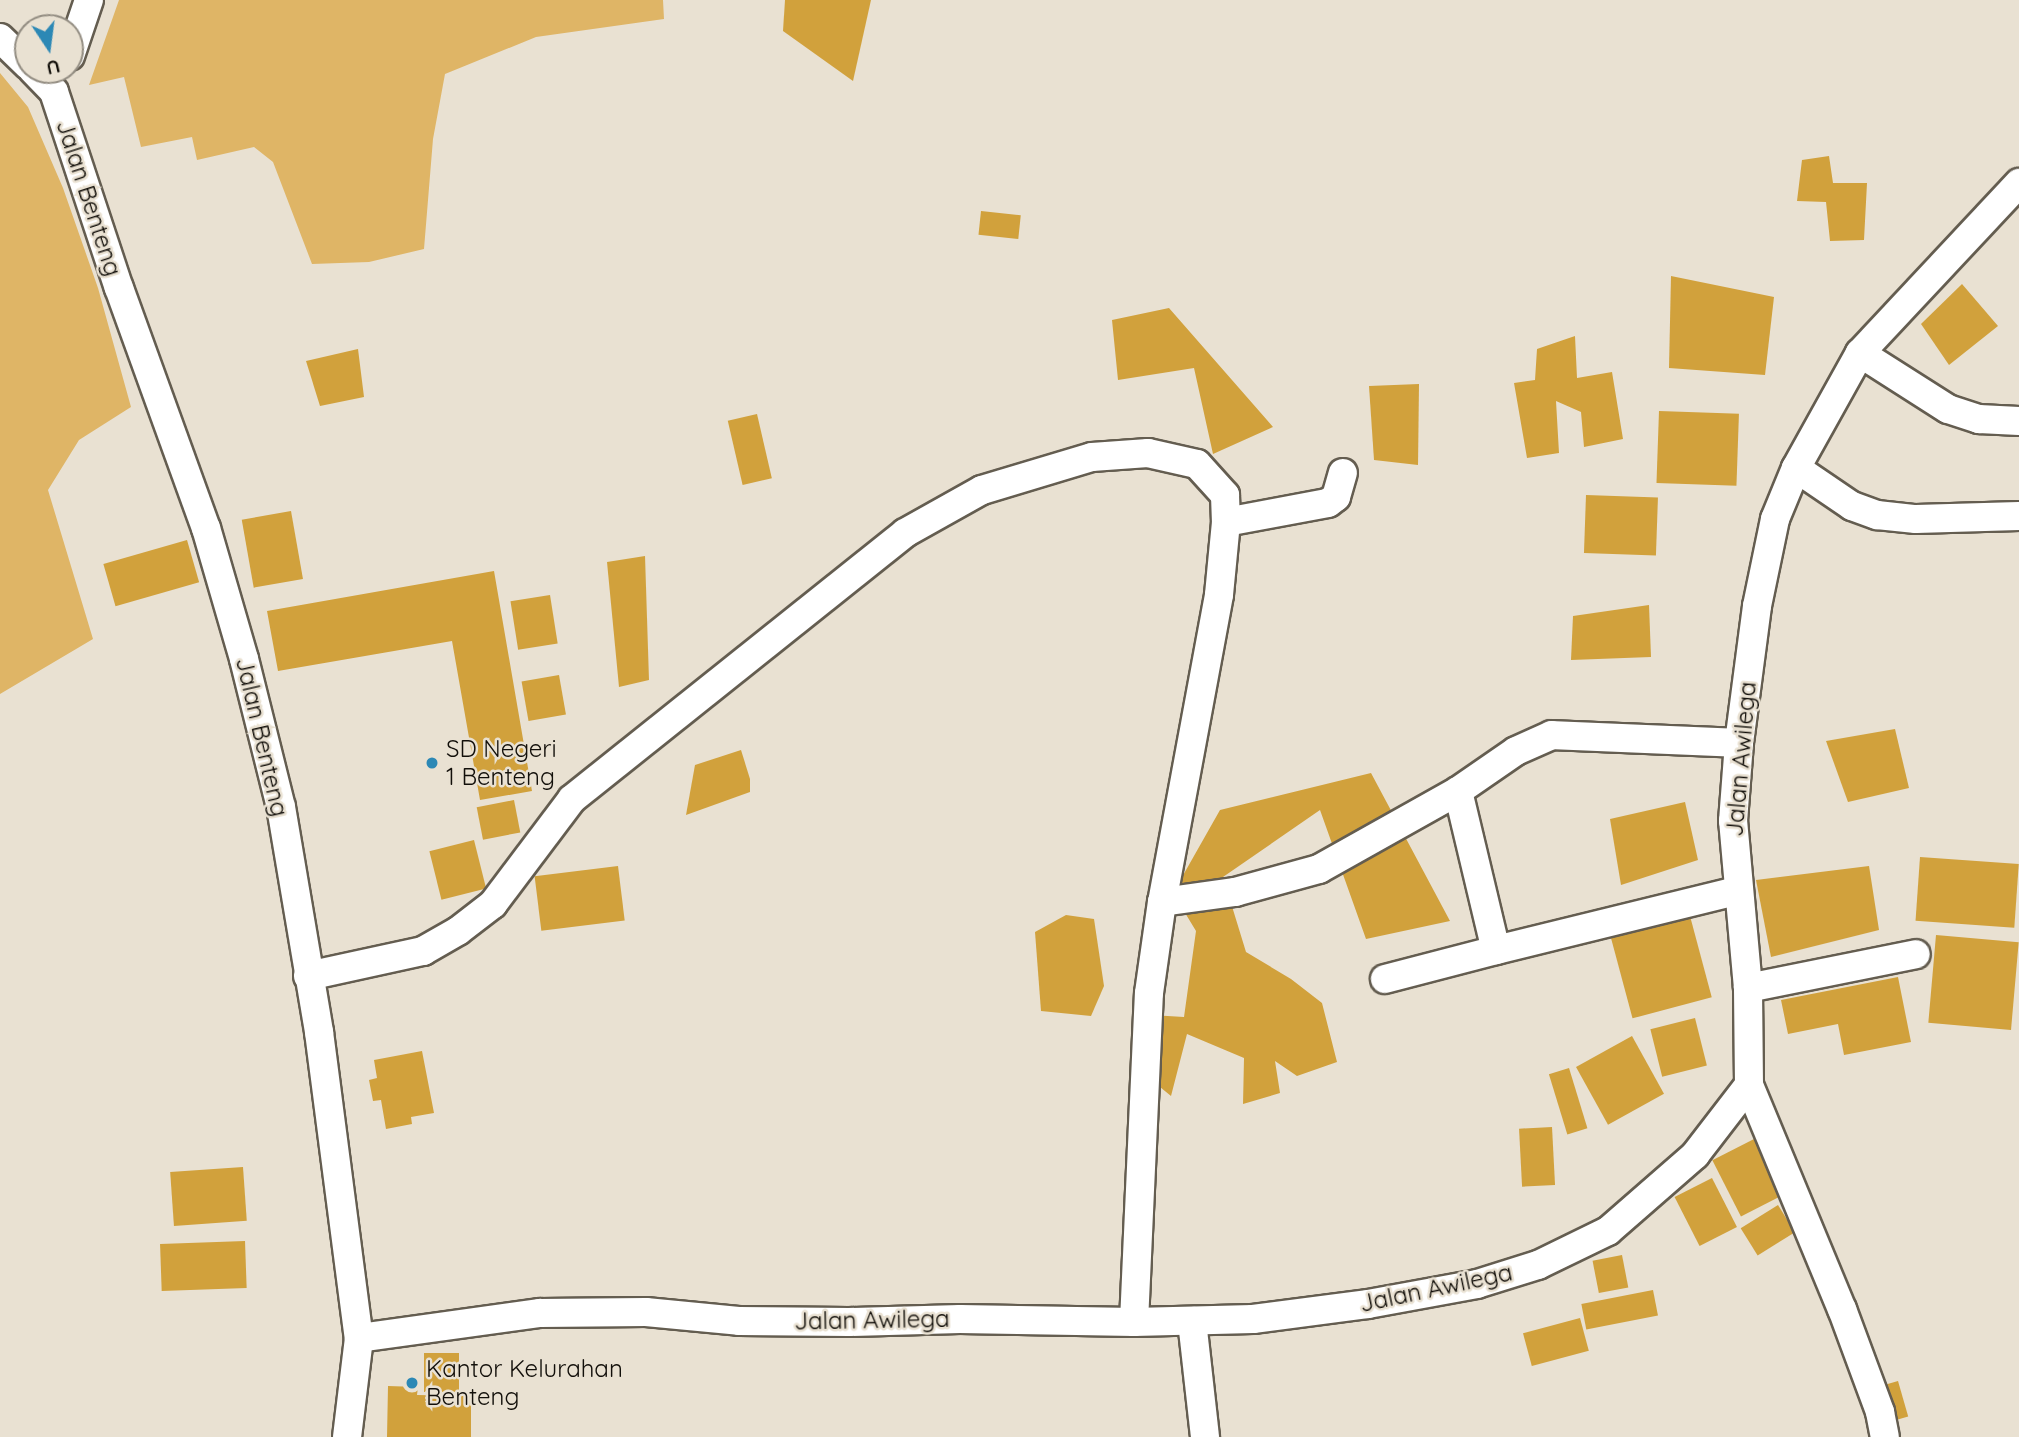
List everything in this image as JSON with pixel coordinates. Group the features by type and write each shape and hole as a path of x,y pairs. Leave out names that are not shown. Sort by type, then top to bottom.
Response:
{"street":[{"path":"0,38 14,52"},
{"name":"Jalan Benteng","path":"60,84 119,288 206,528 244,659 281,807 319,1032 359,1338 347,1437"},
{"name":"Jalan Awilega","path":"359,1338 540,1313 646,1312 739,1321 960,1319 1134,1322 1253,1319 1368,1304 1477,1284 1538,1265 1608,1231 1695,1155 1749,1085 1748,988 1732,821 1757,606 1772,532 1796,468 1860,353 2019,183"},
{"path":"1860,353 1948,409 1979,419 2019,421"},
{"path":"308,976 423,951 458,931 493,904 572,800 905,533 982,490 1091,457 1148,453 1196,464 1225,495 1226,522 1219,595 1162,902 1149,993 1134,1322"},
{"path":"1796,468 1852,506 1877,515 1916,519 2019,516"},
{"path":"1226,522 1328,503 1336,497 1343,472"},
{"path":"1162,902 1235,892 1319,870 1458,791 1516,751 1552,734 1739,743"},
{"path":"1458,791 1496,950"},
{"path":"1385,979 1737,891"},
{"path":"1748,988 1916,954"},
{"path":"1749,1085 1842,1309 1880,1412 1885,1437"},
{"path":"1192,1321 1205,1437"}],"shaded area":[{"path":"119,0 663,0 664,19 536,37 445,74 433,139 424,249 369,262 312,264 273,162 254,147 197,160 192,137 141,147 124,77 89,85"},
{"path":"0,73 28,107 63,188 98,288 131,407 79,440 48,490 93,639 0,694"}],"building":[{"path":"785,0 871,0 853,81 783,31"},
{"path":"1829,156 1833,183 1867,183 1864,240 1830,241 1826,202 1797,201 1802,160"},
{"path":"981,211 1021,215 1018,239 978,235"},
{"path":"1671,276 1774,297 1765,375 1669,368"},
{"path":"1962,284 1998,326 1949,365 1921,324"},
{"path":"1169,308 1273,427 1213,454 1194,368 1118,380 1112,320"},
{"path":"1575,336 1577,378 1612,372 1623,439 1584,447 1581,412 1556,401 1559,453 1527,458 1514,383 1535,380 1537,349"},
{"path":"358,349 364,397 320,406 306,361"},
{"path":"1419,384 1418,465 1374,460 1369,386"},
{"path":"1659,411 1739,414 1736,486 1656,483"},
{"path":"757,414 772,478 743,485 728,421"},
{"path":"1586,495 1658,498 1656,555 1584,553"},
{"path":"291,511 303,579 254,588 242,520"},
{"path":"187,540 199,582 115,606 103,564"},
{"path":"645,556 649,680 619,687 607,562"},
{"path":"494,571 532,791 480,800 452,641 278,671 267,611"},
{"path":"550,595 558,643 518,650 510,601"},
{"path":"1649,605 1651,657 1571,660 1573,616"},
{"path":"559,675 566,714 529,721 522,682"},
{"path":"1895,729 1909,788 1848,802 1826,741"},
{"path":"741,750 750,779 750,792 686,815 695,765"},
{"path":"1371,773 1450,921 1366,939 1320,810 1223,877 1246,952 1291,979 1322,1003 1337,1062 1297,1076 1275,1061 1280,1093 1243,1104 1244,1058 1187,1034 1171,1096 1149,1078 1151,1015 1184,1017 1196,931 1173,893 1220,810"},
{"path":"514,800 520,832 483,840 477,807"},
{"path":"1685,802 1698,860 1621,885 1610,819"},
{"path":"474,840 486,889 441,900 429,851"},
{"path":"1920,857 2019,864 2014,928 1916,921"},
{"path":"618,866 625,921 541,931 535,876"},
{"path":"1869,866 1879,930 1771,957 1756,880"},
{"path":"1066,915 1094,919 1104,986 1091,1016 1041,1011 1035,932"},
{"path":"1690,916 1712,997 1633,1018 1611,937"},
{"path":"1936,935 2019,942 2011,1030 1928,1023"},
{"path":"1898,977 1911,1042 1844,1055 1838,1024 1788,1034 1781,1000"},
{"path":"1695,1018 1707,1066 1662,1077 1650,1029"},
{"path":"1632,1036 1664,1094 1608,1125 1576,1067"},
{"path":"422,1051 434,1113 411,1117 412,1124 386,1129 381,1100 373,1101 369,1080 377,1078 374,1060"},
{"path":"1569,1068 1587,1128 1567,1134 1549,1074"},
{"path":"1552,1127 1555,1185 1522,1187 1519,1129"},
{"path":"1756,1138 1785,1194 1741,1216 1712,1160"},
{"path":"243,1167 247,1221 174,1226 170,1172"},
{"path":"1712,1178 1737,1227 1700,1246 1675,1197"},
{"path":"1778,1205 1795,1232 1758,1255 1741,1228"},
{"path":"245,1241 247,1288 162,1291 160,1244"},
{"path":"1622,1255 1628,1287 1599,1293 1593,1261"},
{"path":"1653,1290 1658,1316 1586,1329 1581,1304"},
{"path":"1580,1318 1589,1351 1532,1366 1523,1333"},
{"path":"424,1353 459,1353 459,1392 424,1392"},
{"path":"1898,1381 1908,1417 1891,1422 1881,1386"},
{"path":"388,1386 418,1387 417,1395 471,1396 471,1437 387,1437"}],"place":[{"name":"SD Negeri 1 Benteng","path":"432,763"},
{"name":"Kantor Kelurahan Benteng","path":"412,1383"}]}
